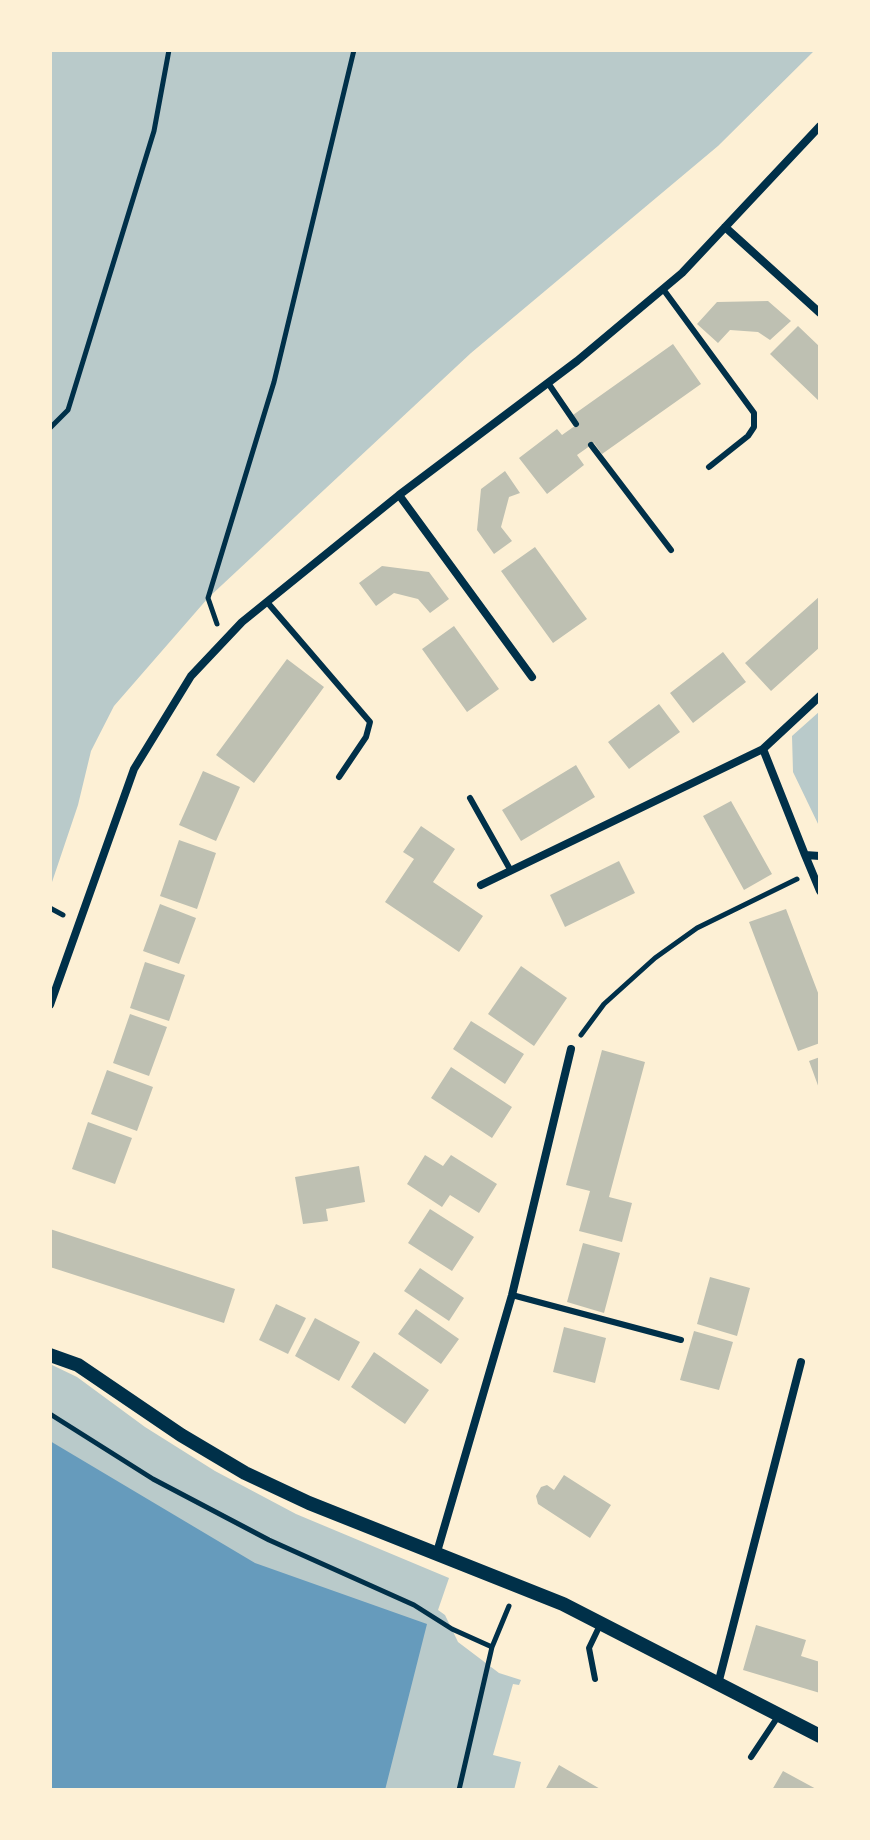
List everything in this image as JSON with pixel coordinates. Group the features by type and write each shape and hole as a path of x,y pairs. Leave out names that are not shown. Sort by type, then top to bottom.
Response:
{"street":[{"path":"50,1005 134,769 191,676 267,602 399,495 548,383 663,289 820,126"},
{"path":"725,227 820,313"},
{"path":"399,495 532,677"},
{"path":"481,885 763,749 820,696"},
{"path":"763,749 820,891"},
{"path":"805,855 820,856"},
{"path":"437,1552 512,1295 571,1049"},
{"path":"50,1355 78,1365 181,1435 245,1473 309,1503 549,1598 820,1736"},
{"path":"718,1684 801,1362"}],"lane":[{"path":"663,289 754,413 754,427 748,436 709,467"},
{"path":"548,383 576,424"},
{"path":"591,445 671,550"},
{"path":"267,602 370,722 366,737 339,777"},
{"path":"470,798 511,871"},
{"path":"512,1295 681,1340"},
{"path":"595,1679 589,1648 601,1623"},
{"path":"751,1757 779,1715"}],"path":[{"path":"50,428 68,410 154,131 169,50"},
{"path":"224,641 208,598 274,382 354,50"},
{"path":"571,1049 604,1004 655,958 697,928 812,871"},
{"path":"50,1414 153,1479 269,1540 414,1605 452,1629 492,1647"},
{"path":"459,1790 492,1647 510,1605"}],"shaded area":[{"path":"50,50 815,50 718,146 471,353 208,598 114,706 91,751 78,805 50,888"},
{"path":"820,711 820,828 793,772 792,736"},
{"path":"50,1364 77,1377 145,1427 215,1471 296,1514 449,1578 438,1610 445,1615 458,1642 499,1673 521,1680 519,1685 513,1684 493,1755 521,1762 514,1790 50,1790"}],"water":[{"path":"50,1441 255,1563 427,1624 385,1790 50,1790"}],"building":[{"path":"768,301 791,321 770,340 758,332 730,330 718,343 697,324 717,302"},
{"path":"798,326 820,347 820,402 770,354"},
{"path":"673,344 701,384 602,454 594,443 577,455 584,465 547,494 519,458 557,429 562,435 579,423 573,415"},
{"path":"505,471 520,493 509,497 501,527 512,541 494,554 477,530 481,489"},
{"path":"535,547 587,619 553,643 501,571"},
{"path":"382,566 429,572 449,599 430,613 418,599 394,593 376,606 359,583"},
{"path":"820,596 820,647 771,691 745,663"},
{"path":"454,626 499,689 467,712 422,649"},
{"path":"723,652 746,682 693,723 670,693"},
{"path":"287,659 324,687 254,783 216,755"},
{"path":"659,704 680,732 629,769 608,742"},
{"path":"576,765 595,797 521,841 502,810"},
{"path":"203,771 240,787 216,841 179,825"},
{"path":"731,801 772,874 744,890 703,816"},
{"path":"421,826 455,849 433,882 483,916 459,952 385,902 414,859 403,852"},
{"path":"179,840 216,853 197,909 160,896"},
{"path":"619,861 635,893 565,927 550,895"},
{"path":"160,904 196,918 179,964 143,951"},
{"path":"786,909 820,998 820,1043 798,1051 749,922"},
{"path":"145,962 185,975 169,1021 130,1008"},
{"path":"521,966 567,998 534,1046 488,1014"},
{"path":"130,1014 167,1027 149,1076 113,1063"},
{"path":"471,1021 524,1054 505,1084 453,1049"},
{"path":"602,1050 645,1062 609,1197 632,1203 622,1242 579,1231 590,1191 566,1185"},
{"path":"820,1057 820,1091 809,1061"},
{"path":"451,1067 512,1107 492,1138 431,1098"},
{"path":"107,1070 153,1087 137,1131 91,1114"},
{"path":"88,1122 132,1138 115,1184 72,1169"},
{"path":"425,1155 443,1166 451,1155 497,1184 479,1213 450,1195 442,1207 407,1184"},
{"path":"359,1166 365,1202 326,1209 328,1221 303,1224 295,1177"},
{"path":"430,1209 474,1237 452,1271 408,1243"},
{"path":"50,1229 235,1289 224,1323 50,1267"},
{"path":"583,1243 620,1253 604,1313 567,1302"},
{"path":"420,1268 464,1298 449,1321 404,1291"},
{"path":"710,1277 750,1288 737,1336 697,1324"},
{"path":"276,1304 306,1318 288,1354 259,1340"},
{"path":"416,1309 459,1339 441,1364 398,1334"},
{"path":"315,1318 360,1342 339,1381 295,1356"},
{"path":"564,1327 606,1338 595,1383 553,1372"},
{"path":"694,1331 733,1342 719,1390 680,1380"},
{"path":"374,1352 429,1390 405,1424 351,1387"},
{"path":"564,1475 611,1505 590,1538 538,1504 536,1496 541,1487 547,1485 554,1490"},
{"path":"756,1625 806,1640 801,1656 820,1662 820,1693 743,1670"},
{"path":"559,1765 602,1790 545,1790"},
{"path":"783,1771 818,1790 772,1790"}]}
